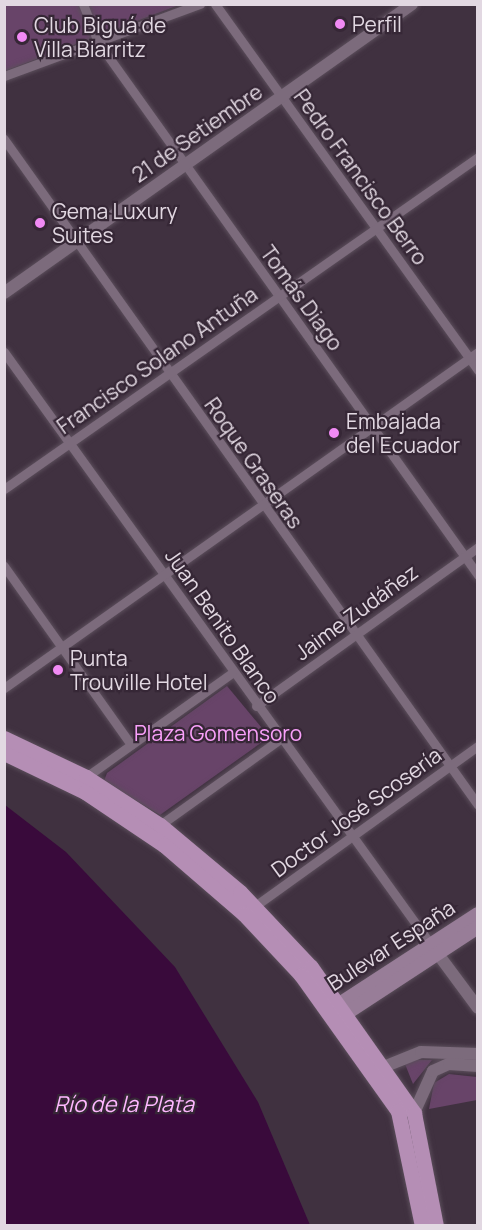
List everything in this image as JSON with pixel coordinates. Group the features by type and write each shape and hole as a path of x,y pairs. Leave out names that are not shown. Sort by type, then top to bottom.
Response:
{"main road":[{"path":"4,738 86,777 160,825 255,906 338,1009 378,1069 414,1113 436,1226"},
{"path":"4,753 85,792 189,865 338,1009"},
{"name":"Bulevar España","path":"435,949 477,915"},
{"name":"Bulevar España","path":"338,1009 435,949 477,927"},
{"path":"378,1069 407,1131 422,1226"}],"street":[{"name":"Tomás Diago","path":"83,4 98,42 477,575"},
{"path":"4,76 200,4"},
{"name":"Pedro Francisco Berro","path":"215,4 477,370"},
{"name":"21 de Setiembre","path":"4,293 412,4"},
{"name":"Roque Graseras","path":"4,139 261,504 477,805"},
{"name":"Francisco Solano Antuña","path":"4,489 477,157"},
{"name":"Juan Benito Blanco","path":"4,352 232,673 477,1008"},
{"path":"4,688 477,352"},
{"name":"Jaime Zudáñez","path":"256,706 477,547"},
{"path":"4,566 131,744"},
{"path":"86,777 232,673"},
{"path":"160,825 280,739"},
{"name":"Doctor José Scosería","path":"255,906 477,746"},
{"path":"378,1069 430,1050 477,1054"},
{"path":"414,1113 433,1071 449,1064 477,1066"}],"green space":[{"path":"5,4 179,5 5,71"},
{"name":"Plaza Gomensoro","path":"227,686 266,733 265,740 160,815 104,781 107,773"},
{"path":"417,1060 432,1060 413,1084 405,1064"},
{"path":"449,1074 477,1077 477,1100 429,1109 434,1083"}],"water":[{"name":"Río de la Plata","path":"5,805 66,852 175,967 258,1102 310,1225 5,1225"}],"place":[{"name":"Perfil","path":"340,24"},
{"name":"Club Biguá de Villa Biarritz","path":"22,37"},
{"name":"Gema Luxury Suites","path":"40,223"},
{"name":"Embajada del Ecuador","path":"334,433"},
{"name":"Punta Trouville Hotel","path":"58,670"}]}
